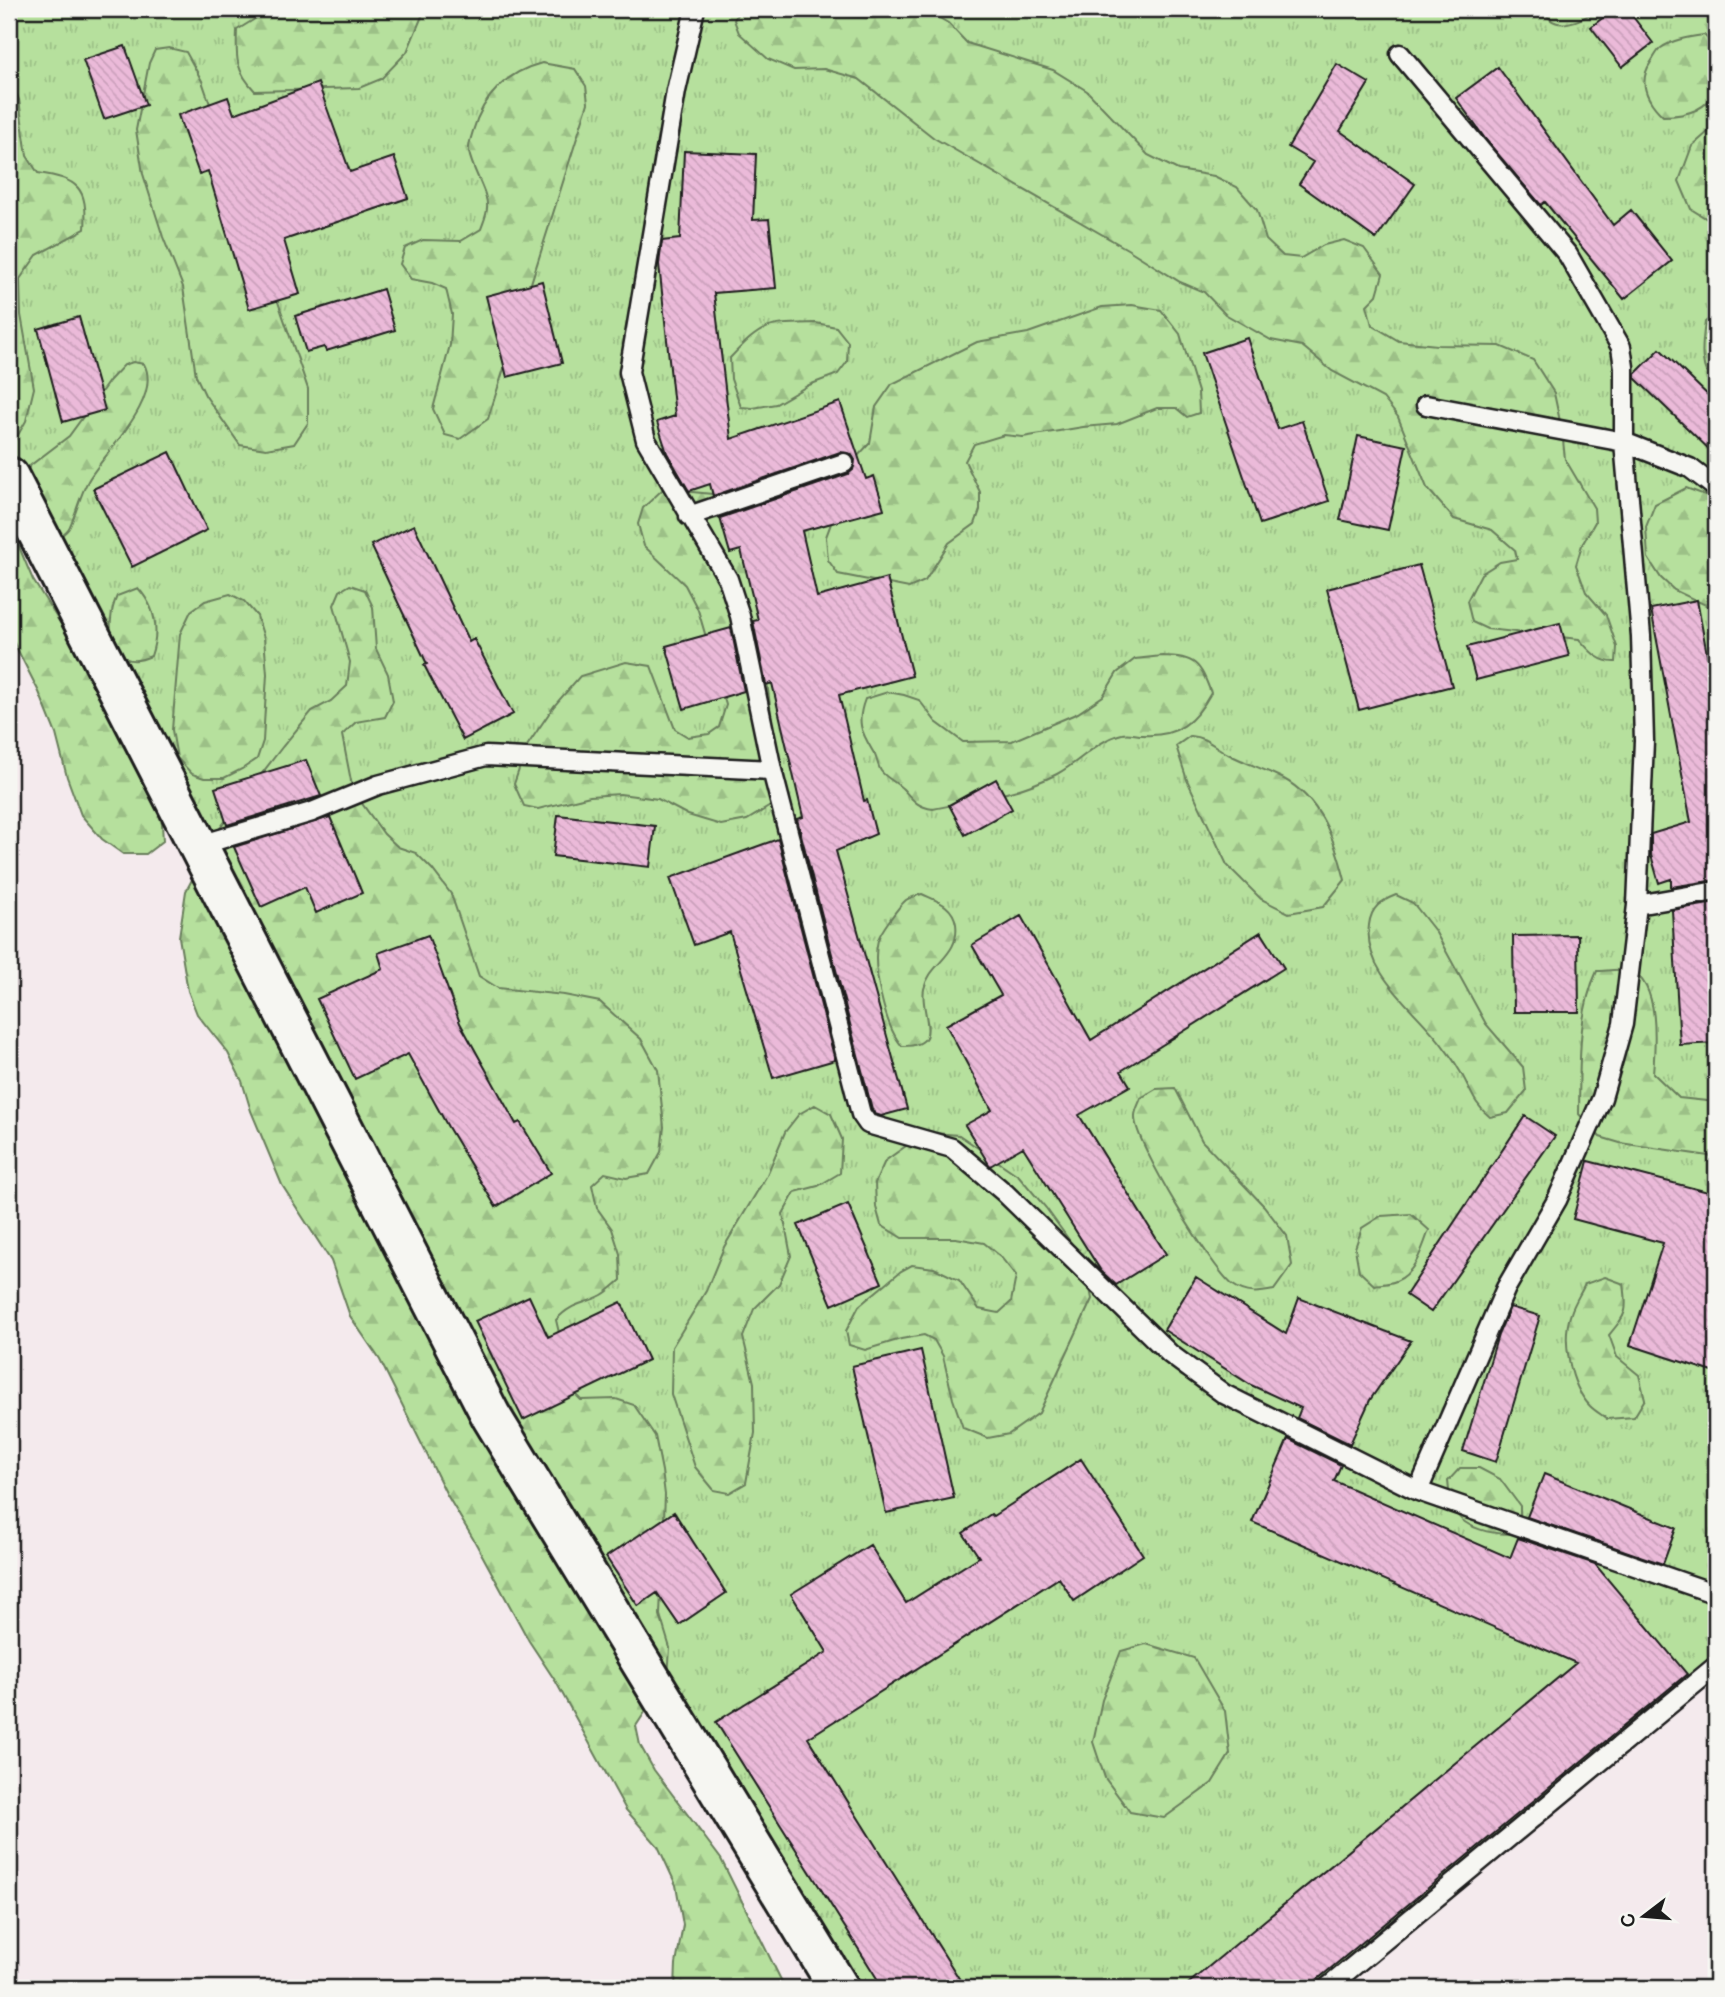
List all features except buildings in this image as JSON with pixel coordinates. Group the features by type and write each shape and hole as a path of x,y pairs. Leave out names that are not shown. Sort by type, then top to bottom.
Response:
{"main road":[{"path":"9,477 491,1416 839,1988"}],"lane":[{"path":"695,9 676,91 629,372 646,440 728,579 740,616 772,770 860,1114 868,1124 952,1148 1005,1193 1170,1354 1224,1394 1418,1490 1716,1594"},
{"path":"1400,54 1568,255 1621,347 1624,367 1623,442 1641,636 1644,741 1637,905 1623,1024 1602,1098 1557,1200 1506,1288 1418,1490"},
{"path":"1426,405 1623,442 1690,468 1716,488"},
{"path":"689,516 844,463"},
{"path":"197,846 312,812 378,785 486,756 772,770"},
{"path":"1637,905 1716,891"},
{"path":"1327,1988 1716,1666"}],"green space":[{"path":"9,9 1716,9 1716,1672 1334,1988 839,1988 9,468"},
{"path":"271,9 425,9 407,52 381,79 359,88 255,91 240,70 237,30"},
{"path":"740,9 832,9 848,16 874,18 911,9 924,9 948,23 967,43 1053,70 1087,91 1148,155 1178,170 1214,176 1237,187 1257,210 1266,240 1283,256 1301,258 1324,245 1344,240 1364,248 1383,274 1377,295 1367,305 1372,325 1399,341 1437,345 1500,346 1533,360 1554,393 1565,459 1594,508 1595,522 1582,545 1576,565 1586,592 1606,615 1617,647 1616,662 1600,658 1579,639 1487,629 1472,622 1467,601 1481,574 1500,562 1517,559 1515,550 1492,530 1454,519 1427,488 1398,417 1383,398 1332,371 1302,346 1271,340 1225,314 1204,292 1180,282 934,138 859,79 824,69 794,70 768,59 739,33 734,20"},
{"path":"1544,9 1598,9 1576,21 1561,23 1554,22"},
{"path":"1704,35 1716,47 1718,75 1715,91 1700,108 1678,115 1663,116 1648,98 1644,84 1647,70 1658,51 1666,45"},
{"path":"169,48 186,52 202,81 308,389 308,423 294,444 266,449 240,445 205,395 196,376 183,287 163,237 143,174 136,130 149,63 155,50"},
{"path":"542,63 575,69 586,86 588,103 488,419 460,439 445,435 433,409 450,345 452,314 446,289 411,279 400,264 405,248 423,240 461,241 481,229 487,202 469,149 477,118 490,96 507,79"},
{"path":"9,75 19,100 27,156 38,173 63,178 78,188 85,203 85,229 37,255 20,279 21,315 34,388 26,421 14,442 9,445"},
{"path":"1716,125 1716,222 1712,222 1691,209 1679,181 1692,146"},
{"path":"1132,305 1161,310 1180,334 1198,392 1199,413 1187,417 1176,408 1157,408 1117,424 1023,437 1004,435 974,444 965,461 980,492 980,510 975,524 949,543 925,581 909,588 838,574 828,560 826,537 855,459 870,443 876,407 892,384 977,342 1028,333 1102,307"},
{"path":"1716,314 1716,387 1706,373 1702,348 1705,322"},
{"path":"816,323 836,327 848,342 847,362 838,374 809,385 776,404 741,407 731,379 730,358 751,337 768,327"},
{"path":"133,362 144,364 148,378 146,393 139,409 88,481 69,528 55,540 11,491 31,465 69,436 124,365"},
{"path":"1686,488 1716,499 1716,610 1674,590 1661,578 1648,558 1646,527 1655,504"},
{"path":"663,489 712,494 752,563 780,785 777,802 747,820 721,825 688,815 658,799 620,794 590,796 538,809 524,806 514,784 527,746 554,706 580,676 626,662 651,666 675,729 688,737 709,734 719,727 726,705 698,610 685,585 644,546 638,524 643,508"},
{"path":"9,523 33,580 116,711 141,777 152,792 162,824 163,841 146,854 123,854 102,839 81,815 67,777 56,734 39,692 9,633"},
{"path":"350,585 365,590 373,607 376,649 388,674 393,701 385,717 356,722 342,735 353,791 384,834 398,847 416,853 451,894 479,976 498,988 600,1002 641,1039 658,1070 664,1127 661,1152 649,1174 626,1178 605,1173 592,1185 597,1208 612,1229 620,1254 621,1280 602,1295 573,1307 556,1320 573,1392 581,1400 616,1399 634,1405 655,1436 662,1471 665,1495 660,1615 670,1648 668,1677 636,1726 640,1745 654,1770 721,1859 785,1988 675,1988 683,1925 676,1885 658,1846 626,1810 556,1682 529,1641 447,1495 380,1360 350,1316 331,1261 282,1185 251,1111 242,1081 228,1053 197,1014 188,991 179,937 186,891 217,832 283,746 312,711 331,701 347,686 350,662 334,605 340,591"},
{"path":"138,588 149,603 155,620 154,646 151,656 137,660 126,659 118,653 113,644 113,607 117,596"},
{"path":"230,594 244,601 257,616 264,638 267,674 263,741 257,759 242,769 224,778 204,778 192,774 177,758 172,730 180,634 191,611 205,601"},
{"path":"1162,656 1189,660 1195,663 1203,675 1211,693 1192,720 1166,733 1124,733 1113,737 1057,774 996,796 933,809 919,805 881,771 862,729 861,716 865,699 888,692 919,700 936,722 963,742 1012,741 1078,713 1103,696 1117,673 1135,659"},
{"path":"1190,736 1205,740 1234,757 1282,778 1295,786 1316,809 1331,835 1345,880 1323,907 1289,913 1261,899 1227,865 1187,780 1176,746"},
{"path":"922,894 944,904 952,912 956,935 949,952 932,972 924,989 927,1035 915,1045 902,1046 885,1011 878,980 876,951 879,936 899,908 906,900"},
{"path":"1396,895 1413,903 1435,931 1486,1024 1523,1067 1526,1091 1508,1113 1490,1117 1484,1112 1451,1057 1394,990 1374,959 1369,943 1370,919 1378,906"},
{"path":"1597,971 1630,971 1640,978 1647,988 1654,1017 1653,1073 1679,1098 1716,1102 1716,1157 1620,1143 1600,1137 1579,1114 1583,1023"},
{"path":"1175,1088 1202,1141 1264,1206 1287,1236 1292,1265 1274,1290 1248,1292 1233,1285 1223,1275 1176,1206 1148,1153 1135,1118 1141,1098 1156,1089"},
{"path":"815,1105 831,1114 842,1139 840,1173 818,1186 795,1192 783,1214 791,1256 779,1284 754,1309 743,1337 754,1383 755,1433 746,1483 729,1493 714,1490 695,1467 671,1394 672,1347 706,1291 724,1247 767,1175 785,1132 799,1114"},
{"path":"934,1133 959,1135 1019,1176 1085,1262 1092,1299 1039,1413 1009,1434 988,1438 963,1428 943,1356 934,1340 924,1335 865,1350 849,1345 846,1331 859,1306 912,1265 934,1268 959,1280 979,1309 999,1313 1011,1302 1016,1276 1000,1256 984,1243 956,1238 902,1238 881,1225 876,1207 875,1183 885,1161 920,1136"},
{"path":"1411,1214 1429,1230 1417,1259 1403,1277 1391,1283 1374,1285 1359,1271 1355,1248 1362,1228 1381,1216"},
{"path":"1605,1277 1624,1284 1625,1312 1609,1335 1617,1357 1639,1375 1645,1399 1634,1417 1607,1419 1592,1408 1577,1386 1569,1362 1567,1336 1572,1309 1585,1284"},
{"path":"1460,1468 1479,1468 1500,1479 1520,1506 1520,1533 1490,1532 1462,1520 1450,1501 1448,1481"},
{"path":"1146,1644 1194,1658 1225,1711 1230,1754 1212,1783 1164,1818 1130,1812 1105,1778 1093,1742 1102,1700 1121,1651"}]}
